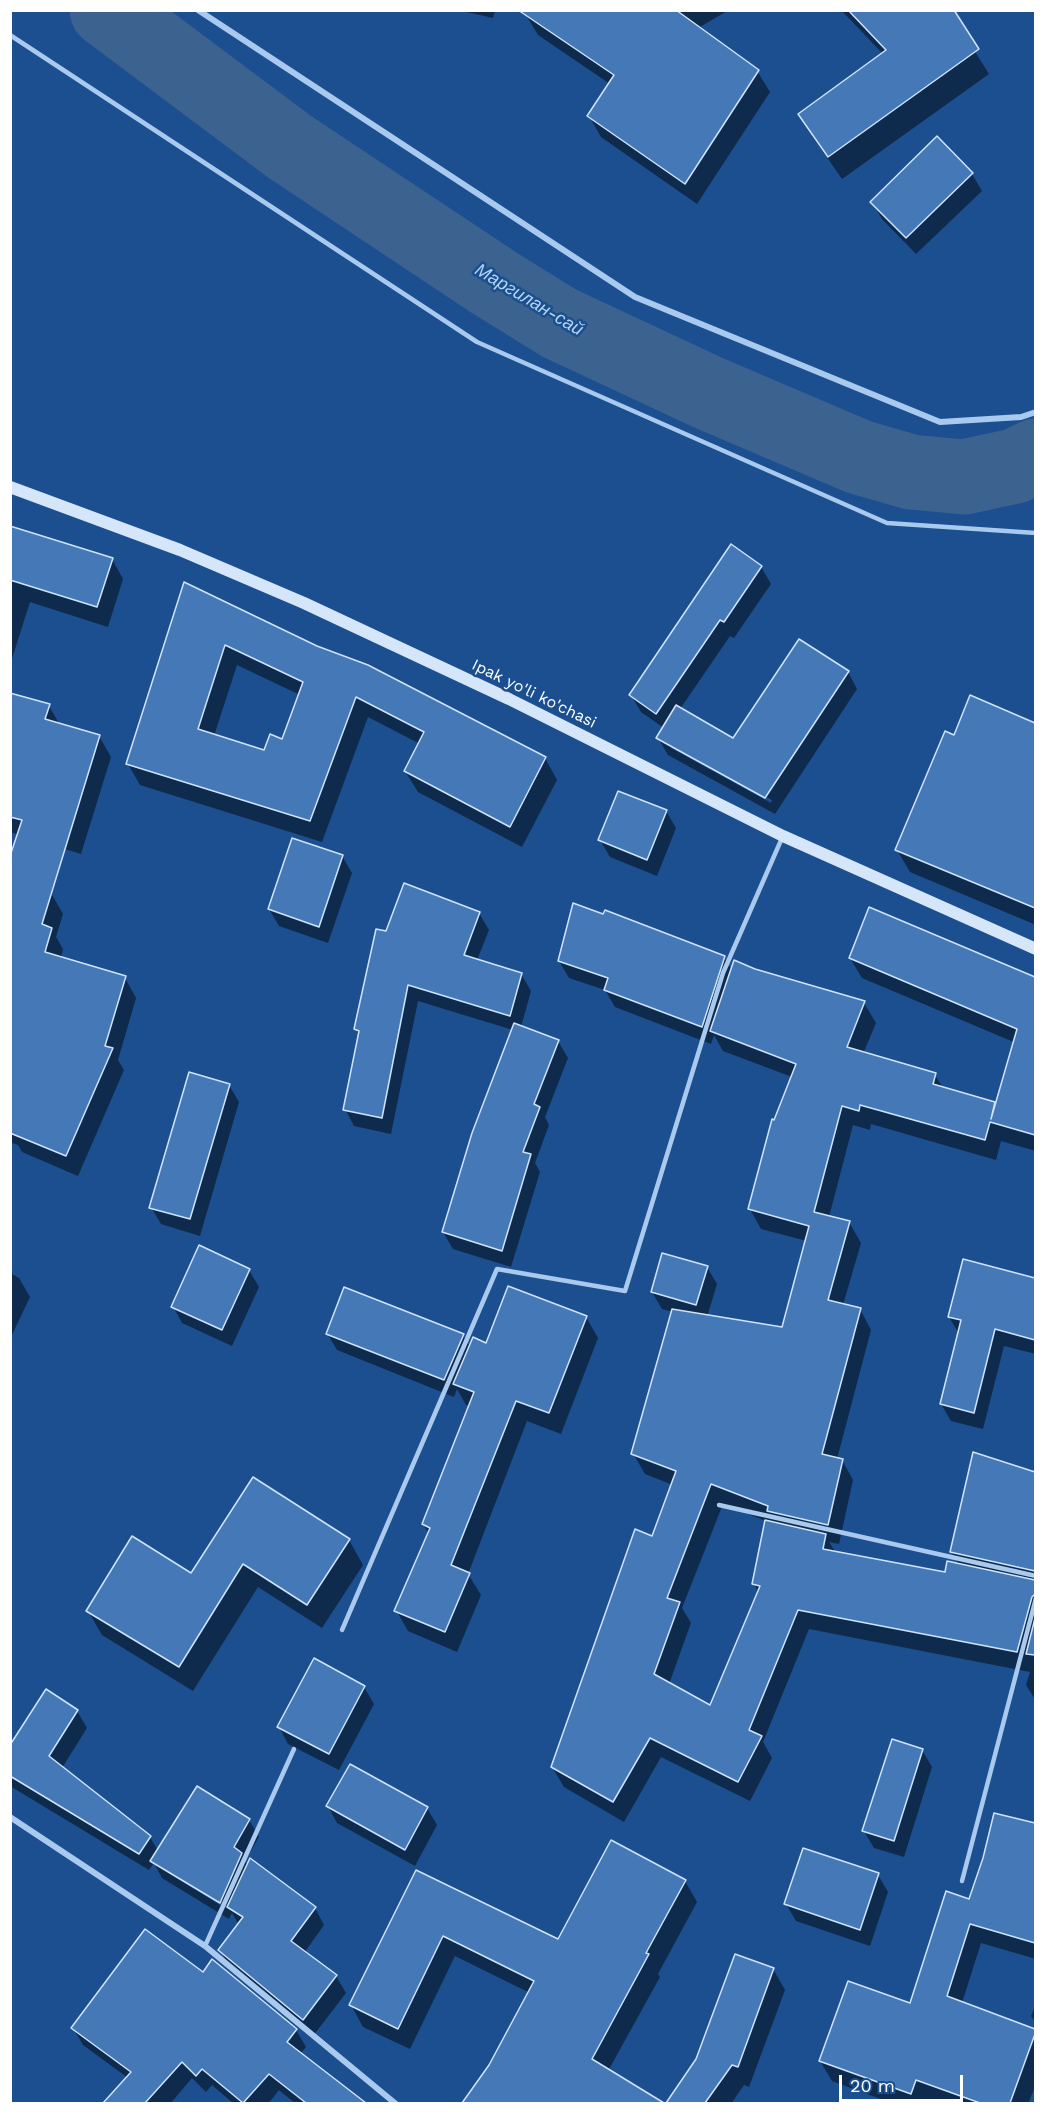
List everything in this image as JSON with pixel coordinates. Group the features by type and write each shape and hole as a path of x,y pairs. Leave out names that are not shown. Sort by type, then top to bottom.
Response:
{"main road":[{"name":"Ipak yo'li ko'chasi","path":"10,487 180,550 304,603 509,699 783,836 1035,949"}],"street":[{"path":"198,10 635,297 940,422 1022,417 1035,412"},
{"path":"10,1817 205,1946 396,2103"}],"lane":[{"path":"10,35 477,342 887,523 1035,533"},
{"path":"342,1630 497,1269 624,1291 723,973 783,836"},
{"path":"719,1505 1035,1576"},
{"path":"962,1881 1035,1598"},
{"path":"205,1946 294,1749"}],"building":[{"path":"518,10 676,10 759,70 685,184 587,116 614,75"},
{"path":"848,10 954,10 979,49 828,157 798,114 886,50"},
{"path":"937,136 973,173 906,238 870,202"},
{"path":"10,526 113,558 97,607 10,580"},
{"path":"731,544 762,566 724,622 720,620 656,714 629,695"},
{"path":"184,582 317,646 368,665 546,757 510,827 404,771 424,732 356,697 310,821 126,764","holes":["225,645 303,682 282,739 270,734 264,750 198,729"]},
{"path":"799,639 849,671 765,798 656,738 676,705 733,738"},
{"path":"10,693 50,704 45,719 100,735 42,924 52,928 45,952 126,976 105,1046 113,1048 66,1156 10,1133 10,856 22,820 10,817"},
{"path":"970,695 1035,723 1035,908 895,850 945,731 954,735"},
{"path":"618,791 667,810 647,860 598,840"},
{"path":"292,838 343,855 319,927 268,909"},
{"path":"404,883 480,912 464,955 522,973 510,1016 408,985 382,1118 343,1110 359,1031 354,1029 376,929 386,931"},
{"path":"573,903 603,914 605,910 725,956 702,1027 604,990 608,978 558,961"},
{"path":"869,907 1035,977 1035,1135 990,1122 985,1140 860,1105 859,1111 842,1106 814,1212 850,1221 828,1300 861,1308 822,1454 843,1459 828,1525 767,1511 768,1506 711,1484 667,1598 680,1602 654,1674 710,1705 760,1586 752,1584 765,1520 826,1534 823,1549 945,1572 947,1561 1035,1580 1035,1594 1032,1597 1017,1652 798,1610 749,1730 762,1736 738,1782 650,1738 613,1802 551,1767 635,1529 652,1536 676,1471 631,1454 672,1309 782,1327 809,1226 748,1209 772,1119 774,1120 796,1064 710,1031 734,960 755,969 865,1001 847,1047 936,1073 933,1084 995,1102 991,1119 1017,1029 849,958"},
{"path":"514,1023 559,1040 534,1104 540,1107 523,1152 531,1154 502,1251 442,1232 472,1133"},
{"path":"189,1072 230,1084 190,1219 149,1208"},
{"path":"199,1245 250,1269 222,1330 171,1307"},
{"path":"662,1253 708,1266 696,1305 651,1292"},
{"path":"963,1259 1035,1278 1035,1340 995,1329 974,1413 940,1404 961,1320 948,1317"},
{"path":"508,1286 587,1316 549,1413 516,1401 451,1565 470,1573 445,1632 394,1611 430,1528 422,1524 474,1392 453,1384 473,1337 486,1343"},
{"path":"344,1287 464,1334 444,1380 326,1334"},
{"path":"973,1452 1035,1472 1035,1571 950,1552"},
{"path":"253,1477 350,1539 307,1605 243,1564 179,1667 86,1611 132,1536 191,1573"},
{"path":"1035,1618 1035,1655 1026,1654"},
{"path":"314,1658 365,1686 329,1754 277,1727"},
{"path":"46,1689 78,1710 49,1756 151,1836 139,1854 10,1776 10,1745"},
{"path":"892,1739 923,1749 894,1841 862,1831"},
{"path":"350,1764 428,1807 405,1850 326,1806"},
{"path":"197,1786 250,1819 234,1847 242,1853 220,1903 150,1861"},
{"path":"994,1813 1035,1823 1035,1943 970,1924 947,1996 1035,2029 1010,2103 980,2103 916,2080 911,2094 819,2061 848,1981 910,2003 946,1891 969,1899 983,1858"},
{"path":"611,1840 686,1880 592,2059 664,2103 462,2103 489,2065 534,1981 443,1936 398,2029 349,2005 416,1870 558,1939"},
{"path":"803,1848 879,1873 860,1930 784,1904"},
{"path":"250,1858 316,1907 291,1941 337,1975 303,2020 218,1950 243,1917 227,1907"},
{"path":"145,1929 203,1972 212,1959 297,2029 287,2042 366,2103 306,2103 269,2074 243,2103 202,2069 196,2076 182,2062 145,2103 103,2103 131,2072 71,2028"},
{"path":"735,1954 774,1968 738,2067 732,2065 705,2103 666,2103 696,2059"}],"waterway":[{"name":"Маргилан-сай","path":"107,10 290,147 493,282 559,323 709,393 859,457 911,472 964,477 1015,466 1036,456"}]}
